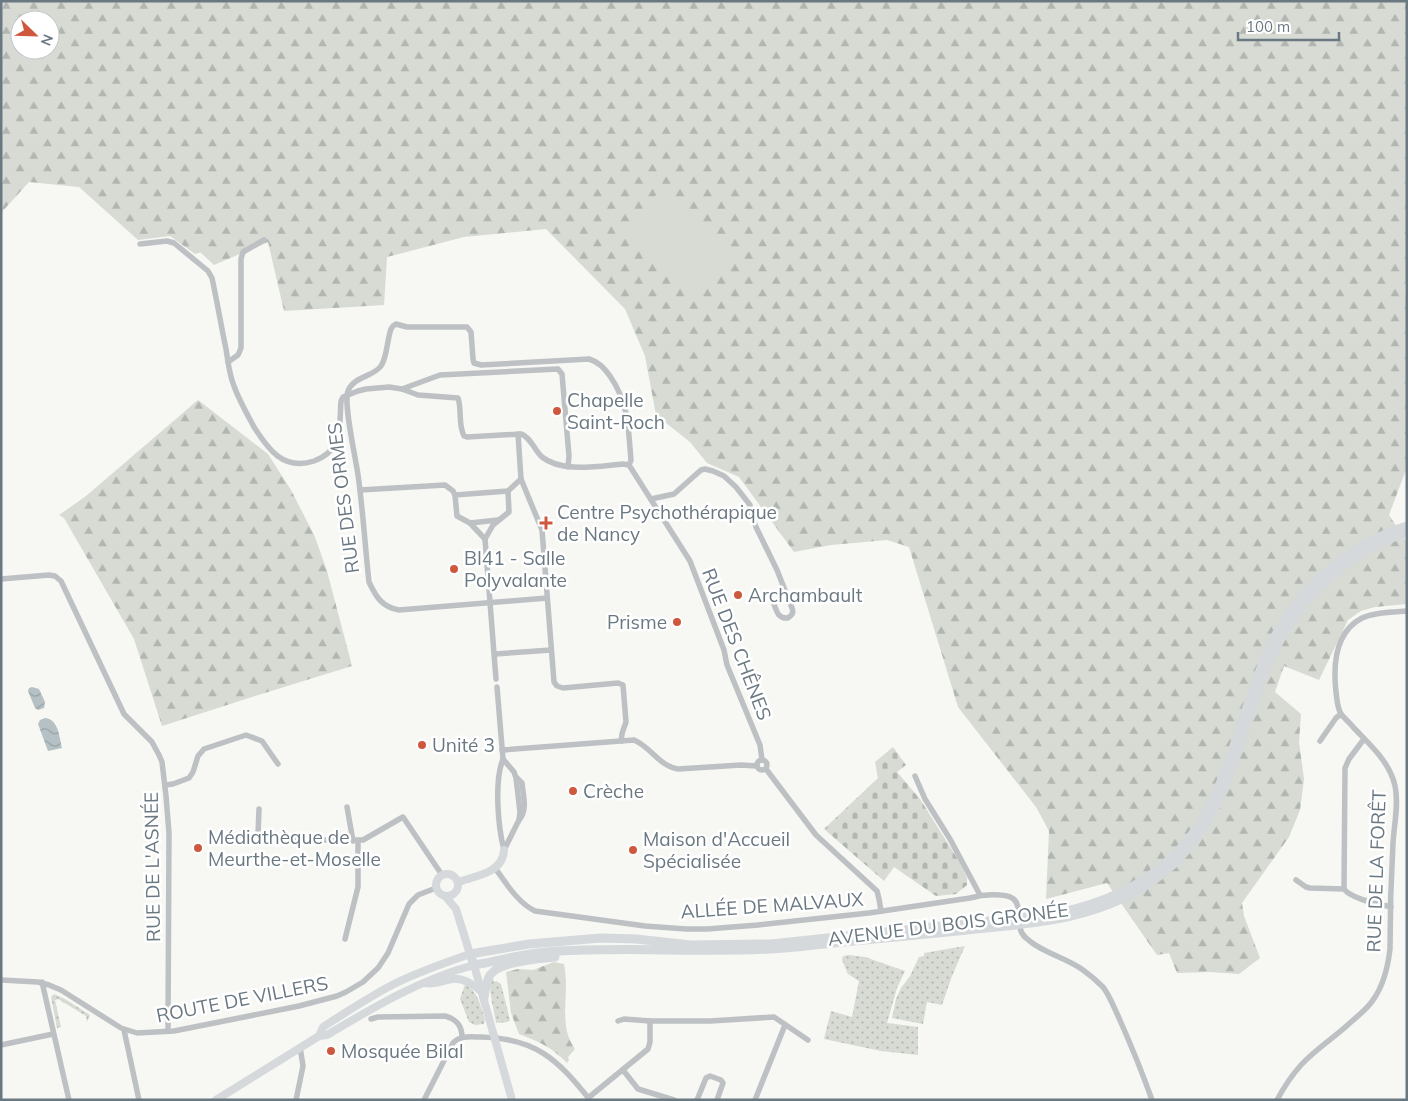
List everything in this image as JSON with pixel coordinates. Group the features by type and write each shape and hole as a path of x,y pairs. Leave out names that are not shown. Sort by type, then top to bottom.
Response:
{"main road":[{"name":"AVENUE DU BOIS GRONÉE","path":"1029,920 1074,910 1108,899 1150,876 1171,858 1196,829 1214,797 1262,664 1276,634 1291,611 1319,578 1340,560 1368,543 1407,526"},
{"name":"AVENUE DU BOIS GRONÉE","path":"474,965 546,952 772,949 1076,915 1114,903 1156,879 1177,860 1197,837 1217,804 1233,766 1265,672 1283,634 1298,610 1327,579 1346,563 1372,547 1407,532"},
{"path":"458,882 495,868 502,859 504,850"},
{"path":"456,909 458,882 450,874 442,875 436,880 436,888 456,909 483,995 512,1100"},
{"path":"445,896 456,892"},
{"name":"AVENUE DU BOIS GRONÉE","path":"470,954 529,944 601,938 636,939 692,945 771,944 1011,922"},
{"path":"483,995 488,980 494,971 500,967 554,957 592,954 598,950"},
{"path":"319,1036 324,1027 394,984 420,972 470,954"},
{"path":"216,1100 319,1036 328,1034 422,982 474,965"},
{"path":"422,982 434,984 452,979 464,980 483,995"}],"street":[{"path":"228,362 238,355 241,348 241,259 243,252 264,240"},
{"path":"140,244 167,241 174,244 208,271 212,278 233,384 250,419 268,447 279,458 302,463 310,462 328,453 338,440 341,401 343,397 348,396 366,389 389,387 402,389 418,395 458,398 464,436 524,435 535,450 547,460 558,465 568,467 628,465 631,460 628,415 617,388 597,361 589,359 477,364 473,359 471,332 467,327 407,327 396,324 389,335 383,363 380,368 356,381 348,391 348,396"},
{"path":"402,389 440,375 558,369 562,374 569,456 568,467"},
{"name":"RUE DES ORMES","path":"348,396 348,410 360,490 369,582 373,592 380,601 390,608 399,610 547,598"},
{"path":"518,434 521,479 542,530 554,682 560,687 618,683 622,685 626,722 622,733 622,741"},
{"name":"RUE DES CHÊNES","path":"628,465 690,561 724,650 727,665 760,745 762,760"},
{"path":"651,499 674,494 700,470 705,469 724,476 736,487 750,505 751,514 792,608 792,615 788,618 778,615 773,601"},
{"path":"455,495 508,491 521,479"},
{"path":"360,490 445,485 455,495 457,516 470,523 485,539"},
{"path":"496,679 485,539 493,525 509,512 508,491"},
{"path":"470,523 498,520"},
{"name":"RUE DE L'ASNÉE","path":"1,579 49,575 55,576 61,581 125,717 147,737 156,748 162,762 169,833 168,1031"},
{"path":"1320,741 1341,714 1334,676 1338,650 1345,634 1353,625 1367,616 1407,611"},
{"path":"495,654 551,650"},
{"path":"497,687 503,758 498,786 504,850"},
{"name":"RUE DE LA FORÊT","path":"1277,1100 1286,1083 1303,1063 1337,1035 1375,998 1383,982 1389,959 1392,859 1396,806 1395,786 1384,762 1341,714"},
{"path":"165,785 190,778 198,756 204,749 246,735 262,741 278,764"},
{"path":"1364,738 1345,768 1344,889 1353,896 1391,907"},
{"path":"502,750 634,740 663,764 672,768 741,765 757,766 760,770 766,769"},
{"path":"503,758 514,772 516,778 520,820 504,850"},
{"path":"757,766 759,760 767,763 766,769 816,835 877,891 881,911"},
{"path":"915,776 925,799 952,843 980,895"},
{"path":"345,939 358,887 355,841 347,807"},
{"path":"259,809 258,835 261,839 265,840 355,841 369,837 404,816 442,875"},
{"name":"ALLÉE DE MALVAUX","path":"495,868 528,908 535,911 644,926 686,929 777,923 881,911 980,895 1007,895 1014,898 1018,905 1020,929 1023,935 1035,945 1075,964 1101,986 1111,1001 1136,1057 1152,1100"},
{"path":"1296,880 1310,888 1344,889"},
{"name":"ROUTE DE VILLERS","path":"42,982 61,990 124,1030 141,1033 168,1031 328,1000 364,982 383,961 395,940 407,907 412,900 418,895 436,888"},
{"path":"1,980 42,982 69,1100"},
{"path":"371,1019 378,1017 445,1016 453,1018 459,1023 462,1037"},
{"path":"618,1021 624,1019 650,1021 725,1020 771,1016 808,1040"},
{"path":"424,1100 453,1043 456,1039 462,1037 494,1038 540,1050 559,1064 589,1099 648,1048 650,1042 650,1021"},
{"path":"755,1100 785,1025"},
{"path":"124,1030 139,1100"},
{"path":"1,1045 53,1034"},
{"path":"296,1100 303,1066 300,1047"},
{"path":"623,1070 638,1089 674,1100"},
{"path":"697,1100 706,1078 710,1076 723,1082 717,1100"}],"green space":[{"path":"1,1 1407,1 1407,274 1405,290 1407,305 1407,467 1389,515 1407,542 1407,604 1375,607 1361,611 1348,620 1319,680 1284,666 1275,692 1301,714 1299,742 1304,779 1300,810 1289,837 1242,903 1244,916 1260,958 1239,974 1209,972 1177,973 1169,953 1157,955 1107,883 1046,899 1049,831 1036,807 958,707 909,547 887,540 831,545 794,552 739,477 707,463 690,442 656,415 645,356 625,309 546,229 464,237 387,257 384,305 284,311 268,242 214,265 200,252 195,254 170,236 138,240 79,187 29,182 1,213"},
{"path":"664,187 737,258 695,301 622,229"},
{"path":"198,400 268,454 291,490 315,537 327,571 352,666 162,726 134,639 64,518 59,515 86,496"},
{"path":"893,747 906,765 897,772 920,799 959,861 967,878 967,885 956,894 936,896 894,867 884,881 824,829 878,778 875,762"},
{"path":"965,946 942,1005 927,1002 923,1024 892,1018 896,999 919,957 924,956 924,953"},
{"path":"843,956 865,957 905,971 897,988 887,1023 918,1027 918,1055 881,1051 824,1039 831,1011 852,1017 859,981 848,974 842,960"},
{"path":"554,962 564,964 565,971 566,1026 575,1049 568,1057 567,1063 545,1046 519,1034 511,1013 506,972 518,969 533,970"},
{"path":"491,978 501,984 510,1020 508,1022 496,1023 491,995"},
{"path":"465,984 473,991 478,1000 485,1020 484,1024 475,1025 469,1022 460,999"},
{"path":"54,994 90,1015 87,1022 86,1016 58,999 55,1000 61,1027 57,1028 51,997"}],"water":[{"path":"32,687 39,689 45,702 44,708 38,710 35,708 28,691"},
{"path":"50,719 56,725 62,748 48,751 38,724 40,720"}],"place":[{"name":"Chapelle Saint-Roch","path":"557,411"},
{"name":"Centre Psychothérapique de Nancy","path":"546,523"},
{"name":"BI41 - Salle Polyvalante","path":"454,569"},
{"name":"Archambault","path":"738,595"},
{"name":"Prisme","path":"677,622"},
{"name":"Unité 3","path":"422,745"},
{"name":"Crèche","path":"573,791"},
{"name":"Médiathèque de Meurthe-et-Moselle","path":"198,848"},
{"name":"Maison d'Accueil Spécialisée","path":"633,850"},
{"name":"Mosquée Bilal","path":"331,1051"}]}
